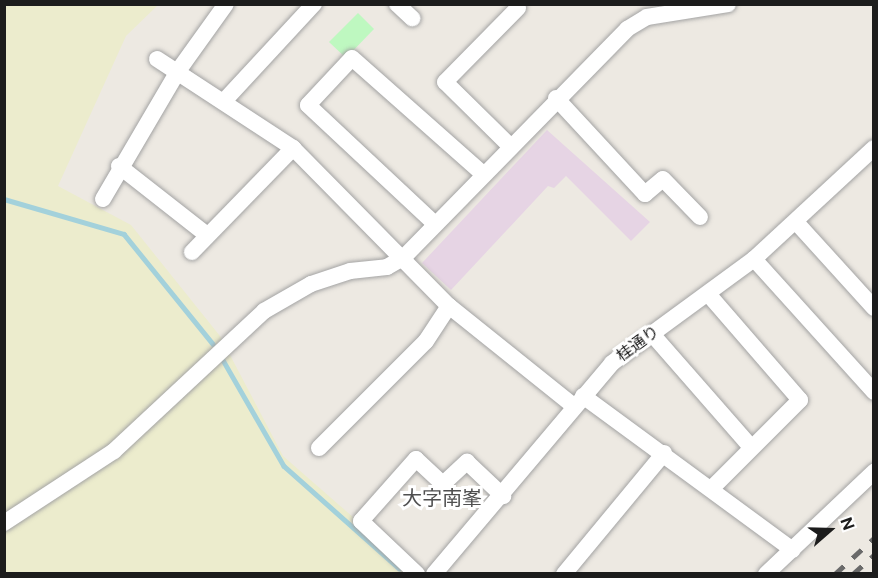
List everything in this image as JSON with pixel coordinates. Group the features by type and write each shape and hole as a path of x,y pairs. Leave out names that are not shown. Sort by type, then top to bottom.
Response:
{"street":[{"path":"103,199 119,166 178,71 226,4"},
{"path":"225,100 314,4"},
{"path":"397,4 412,18"},
{"path":"4,523 114,451 264,310 311,284 350,271 387,267 404,257 607,45 647,17 728,4"},
{"path":"510,146 445,82 518,8"},
{"path":"435,224 308,105 352,58 483,174"},
{"path":"157,59 225,100 293,148 404,257 449,306 579,401 664,453 713,487 793,550"},
{"path":"555,98 645,194 663,179 700,218"},
{"path":"192,252 293,148"},
{"name":"桂通り","path":"434,573 503,496 612,363 709,295 754,259 873,148"},
{"path":"119,166 207,235"},
{"path":"796,222 873,308"},
{"path":"754,259 873,392"},
{"path":"709,295 800,400 713,487"},
{"path":"319,448 426,341 449,306"},
{"path":"652,334 751,447"},
{"path":"564,573 664,453"},
{"path":"417,573 361,521 416,459 443,484 467,462 503,496"},
{"path":"766,573 793,550 873,472"}],"shaded area":[{"path":"547,130 650,222 631,241 566,176 554,188 548,186 451,290 422,263"}],"green space":[{"path":"4,5 158,5 126,36 58,186 131,225 220,336 283,456 417,573 5,573"},
{"path":"358,13 374,29 346,58 329,42"}],"waterway":[{"path":"4,199 124,234 213,344"},
{"path":"223,360 284,466 399,568"}],"railway":[{"path":"835,574 874,538"},
{"path":"853,574 874,555"}],"district":[{"name":"大字南峯","path":"442,498"}]}
